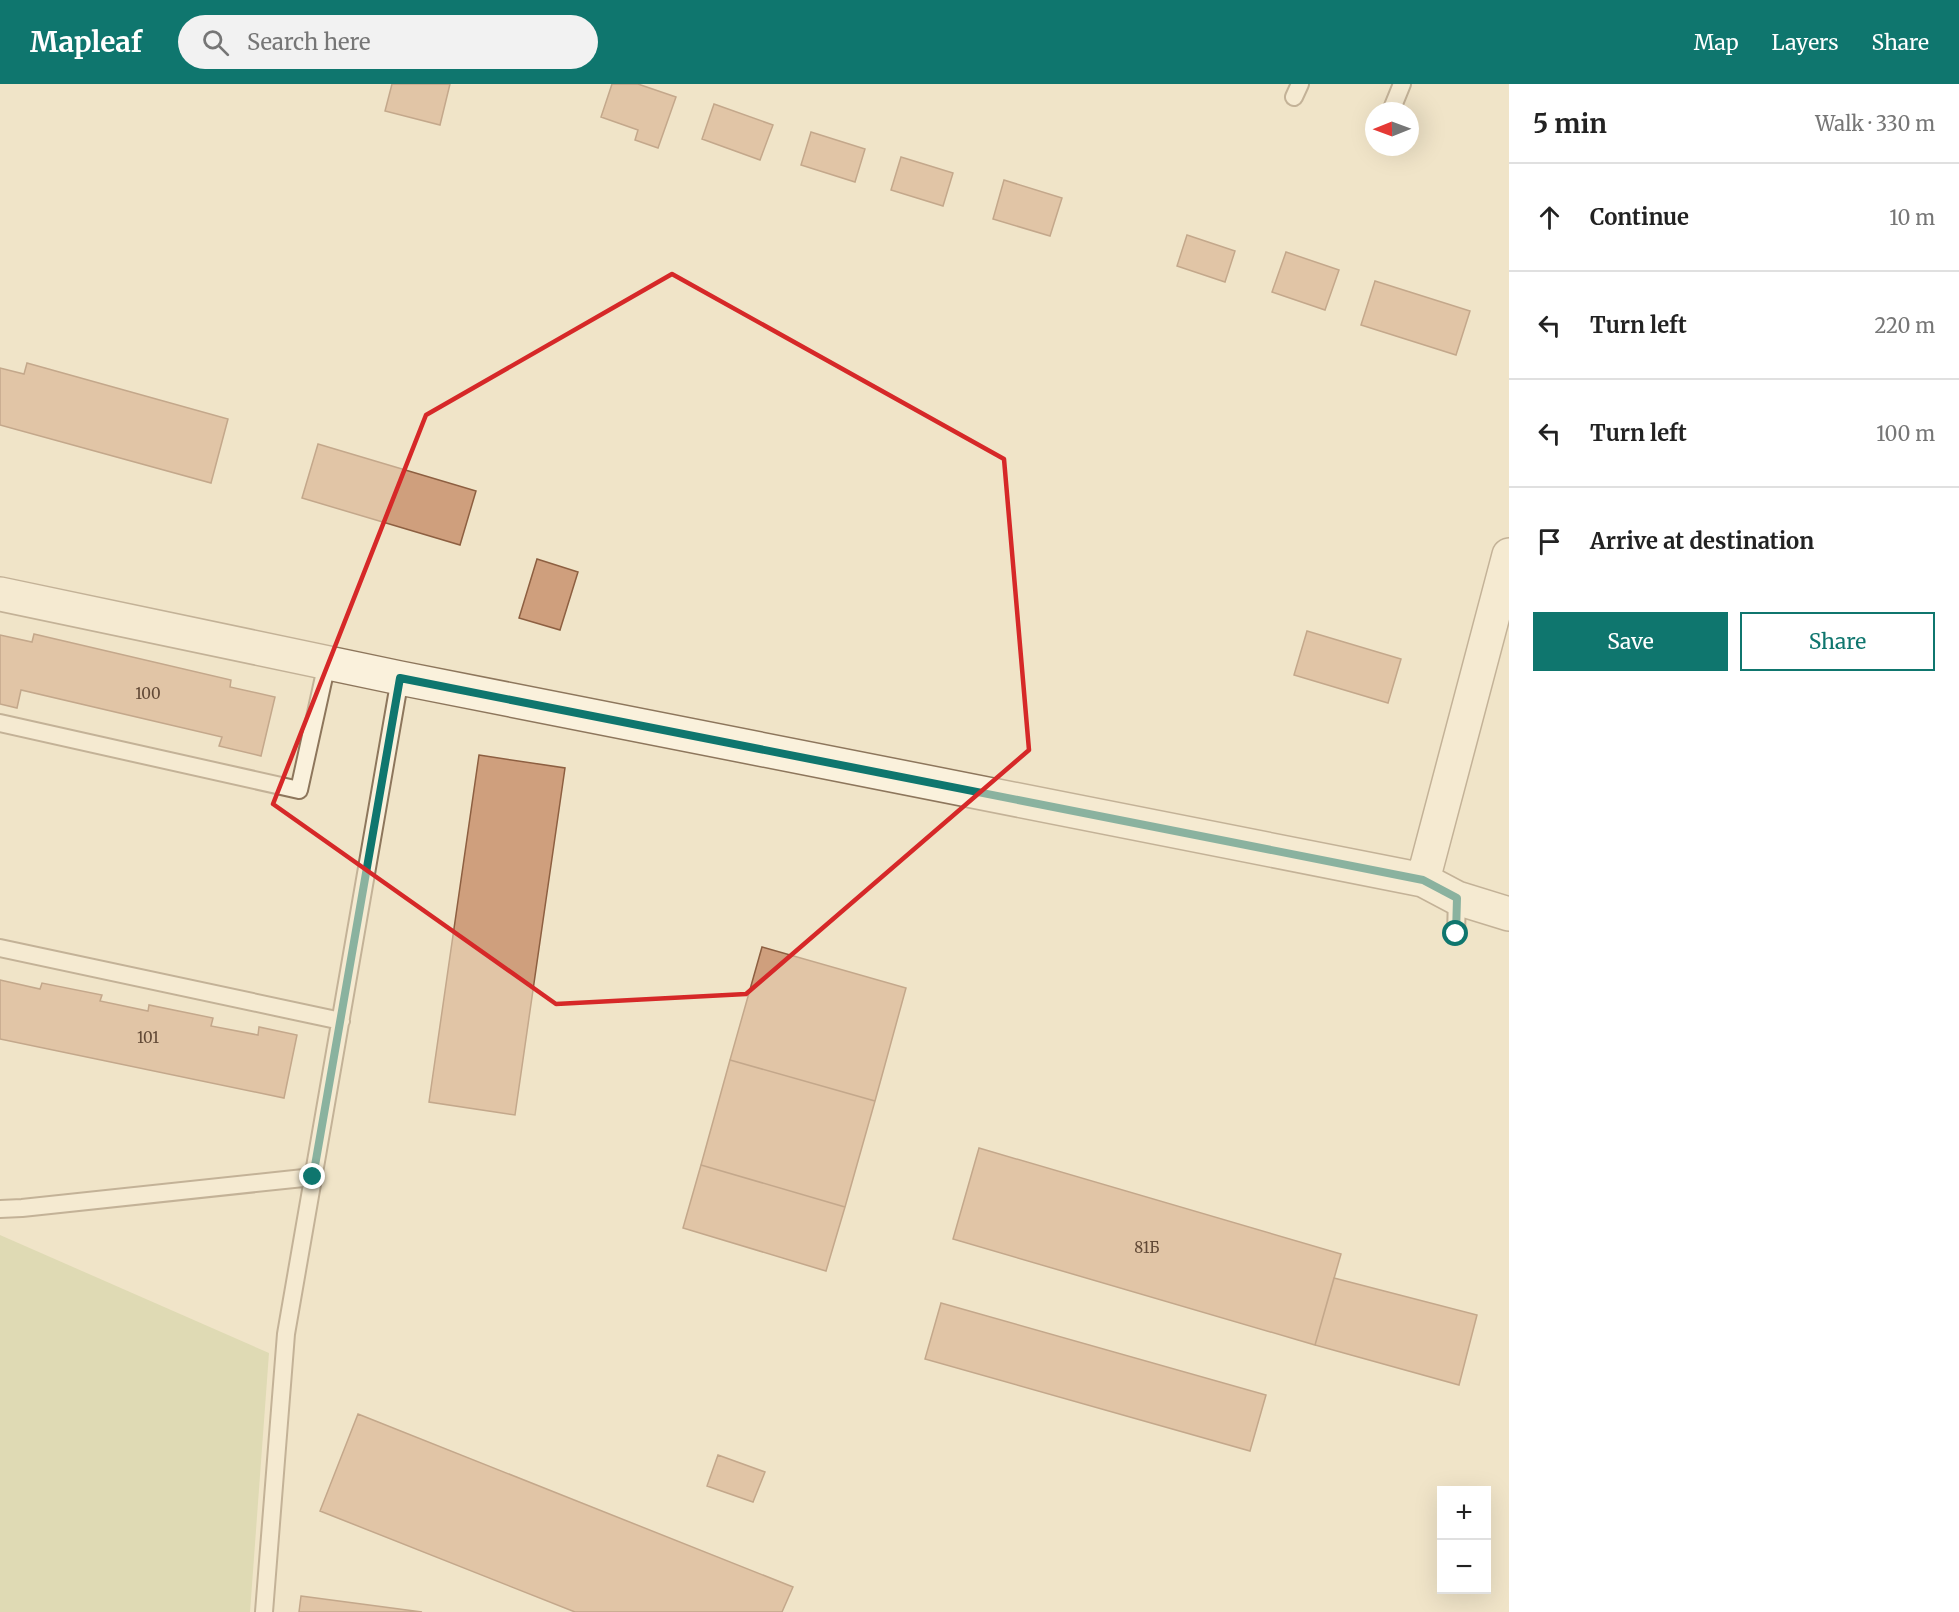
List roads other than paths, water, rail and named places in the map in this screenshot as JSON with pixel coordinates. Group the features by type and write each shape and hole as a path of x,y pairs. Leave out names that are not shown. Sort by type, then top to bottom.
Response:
{"street":[{"path":"1423,880 1509,555"},
{"path":"0,594 400,678 1423,880 1457,898 1509,914"}],"lane":[{"path":"1394,102 1401,84"},
{"path":"0,723 299,790 327,663"},
{"path":"264,1612 286,1334 400,678"},
{"path":"1456,934 1457,898"},
{"path":"0,948 341,1021"},
{"path":"0,1209 313,1177"}]}
